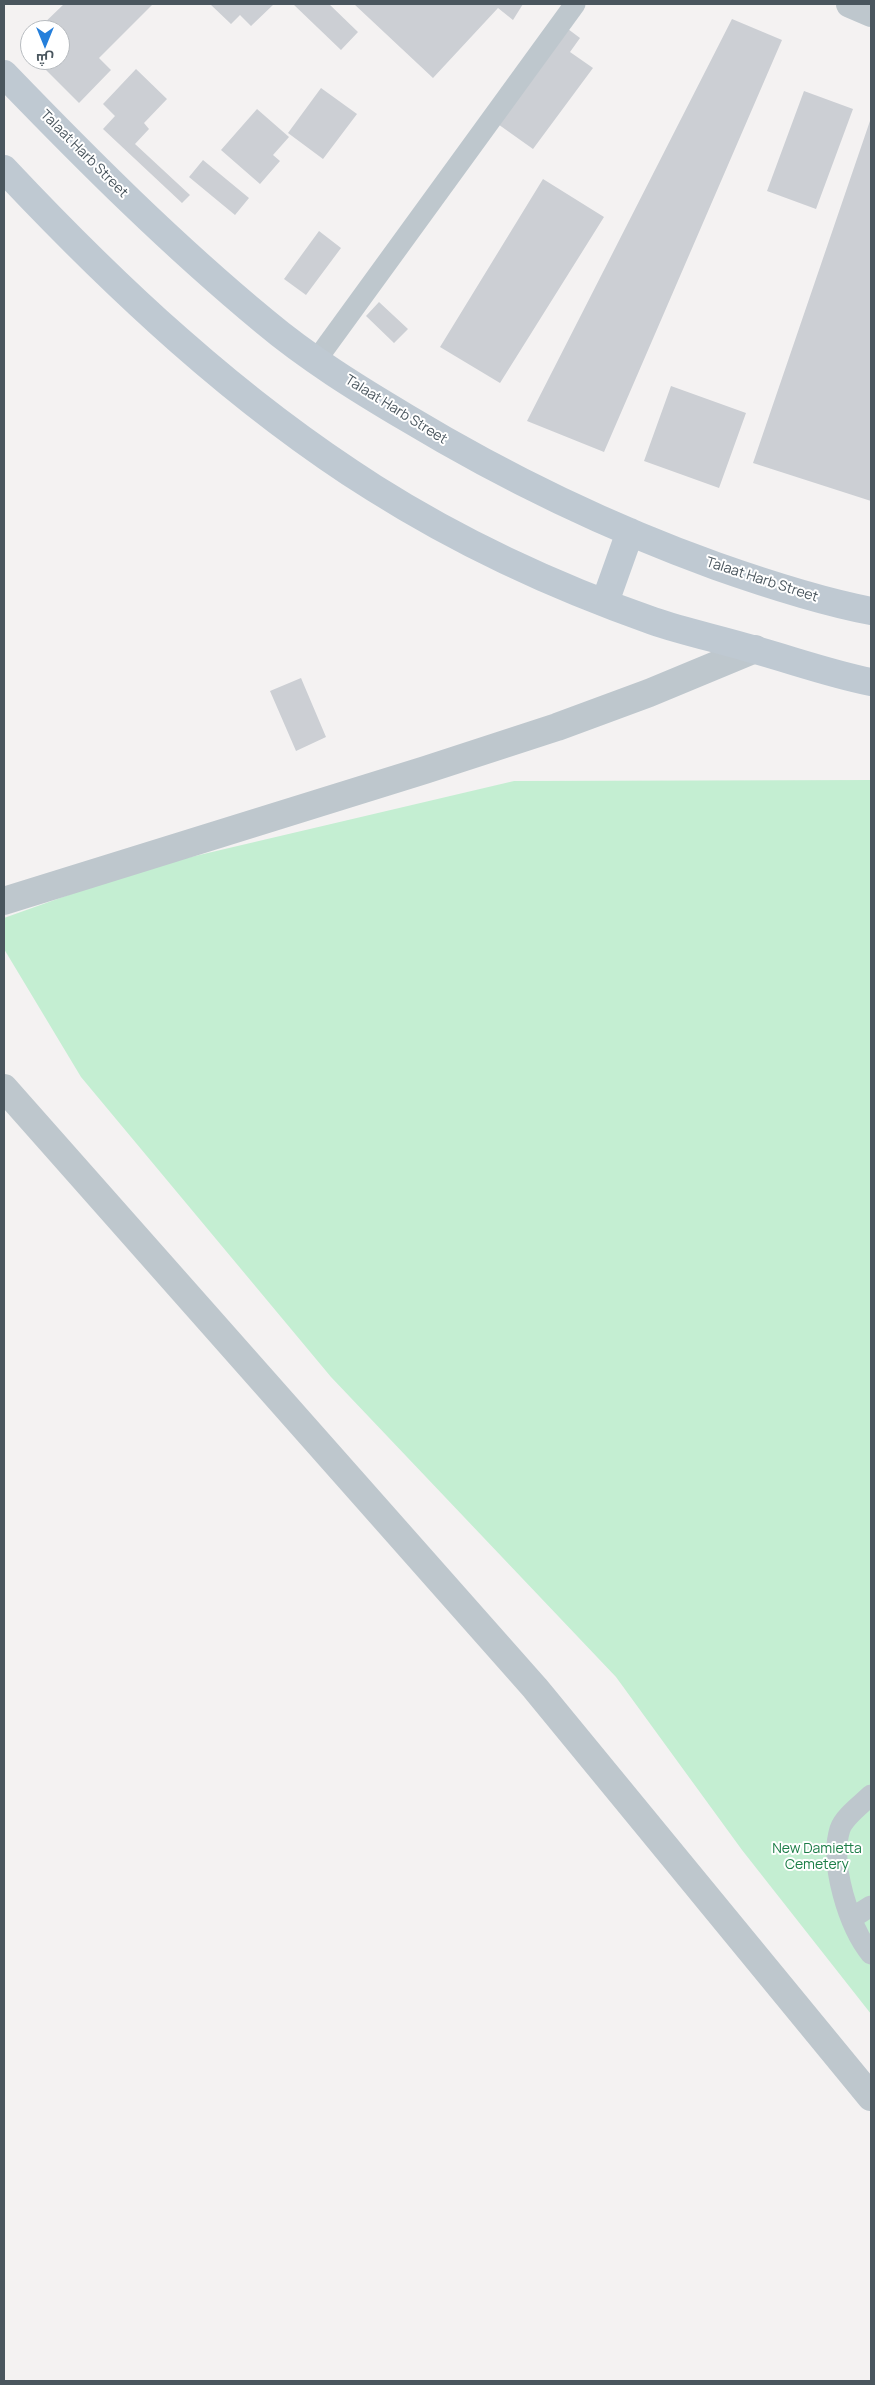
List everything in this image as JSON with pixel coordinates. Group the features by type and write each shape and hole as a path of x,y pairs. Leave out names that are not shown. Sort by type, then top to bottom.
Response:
{"main road":[{"name":"Talaat Harb Street","path":"4,74 92,165 266,323 363,391 464,452 569,506 678,552 769,584 871,611"},
{"path":"4,169 46,214 132,296 208,364 289,430 374,488 464,540 558,584 655,621 871,682"},
{"path":"605,602 630,532"}],"street":[{"path":"850,4 871,13"},
{"path":"4,901 557,727 649,693 754,650"},
{"path":"4,1088 535,1688 871,2097"}],"lane":[{"path":"317,359 575,4"},
{"path":"871,1796 840,1828 837,1851 841,1888 864,1945 871,1954"},
{"path":"852,1918 871,1906"}],"green space":[{"name":"New Damietta Cemetery","path":"871,780 871,2014 742,1850 616,1677 331,1377 81,1077 4,949 4,918 144,868 514,781"}],"building":[{"path":"64,4 153,4 99,58 111,70 79,103 46,70 70,70 70,20 47,20"},
{"path":"210,4 274,4 251,26 240,15 231,24"},
{"path":"293,4 329,4 358,32 341,50"},
{"path":"354,4 523,4 513,20 498,8 433,78"},
{"path":"732,19 782,40 604,452 527,421"},
{"path":"564,26 580,38 570,52 593,68 533,149 495,122"},
{"path":"136,69 167,99 144,123 149,129 135,144 190,195 182,203 103,129 115,116 103,104"},
{"path":"321,88 357,114 323,159 288,133"},
{"path":"804,91 853,109 816,209 767,191"},
{"path":"257,109 289,137 273,155 280,161 260,184 221,150"},
{"path":"871,118 871,501 753,463"},
{"path":"203,160 249,198 235,215 189,177"},
{"path":"543,179 604,217 500,383 440,347"},
{"path":"319,231 341,248 306,295 284,279"},
{"path":"379,302 408,329 394,343 366,316"},
{"path":"671,386 746,413 719,488 644,461"},
{"path":"301,678 326,737 296,751 270,691"}]}
